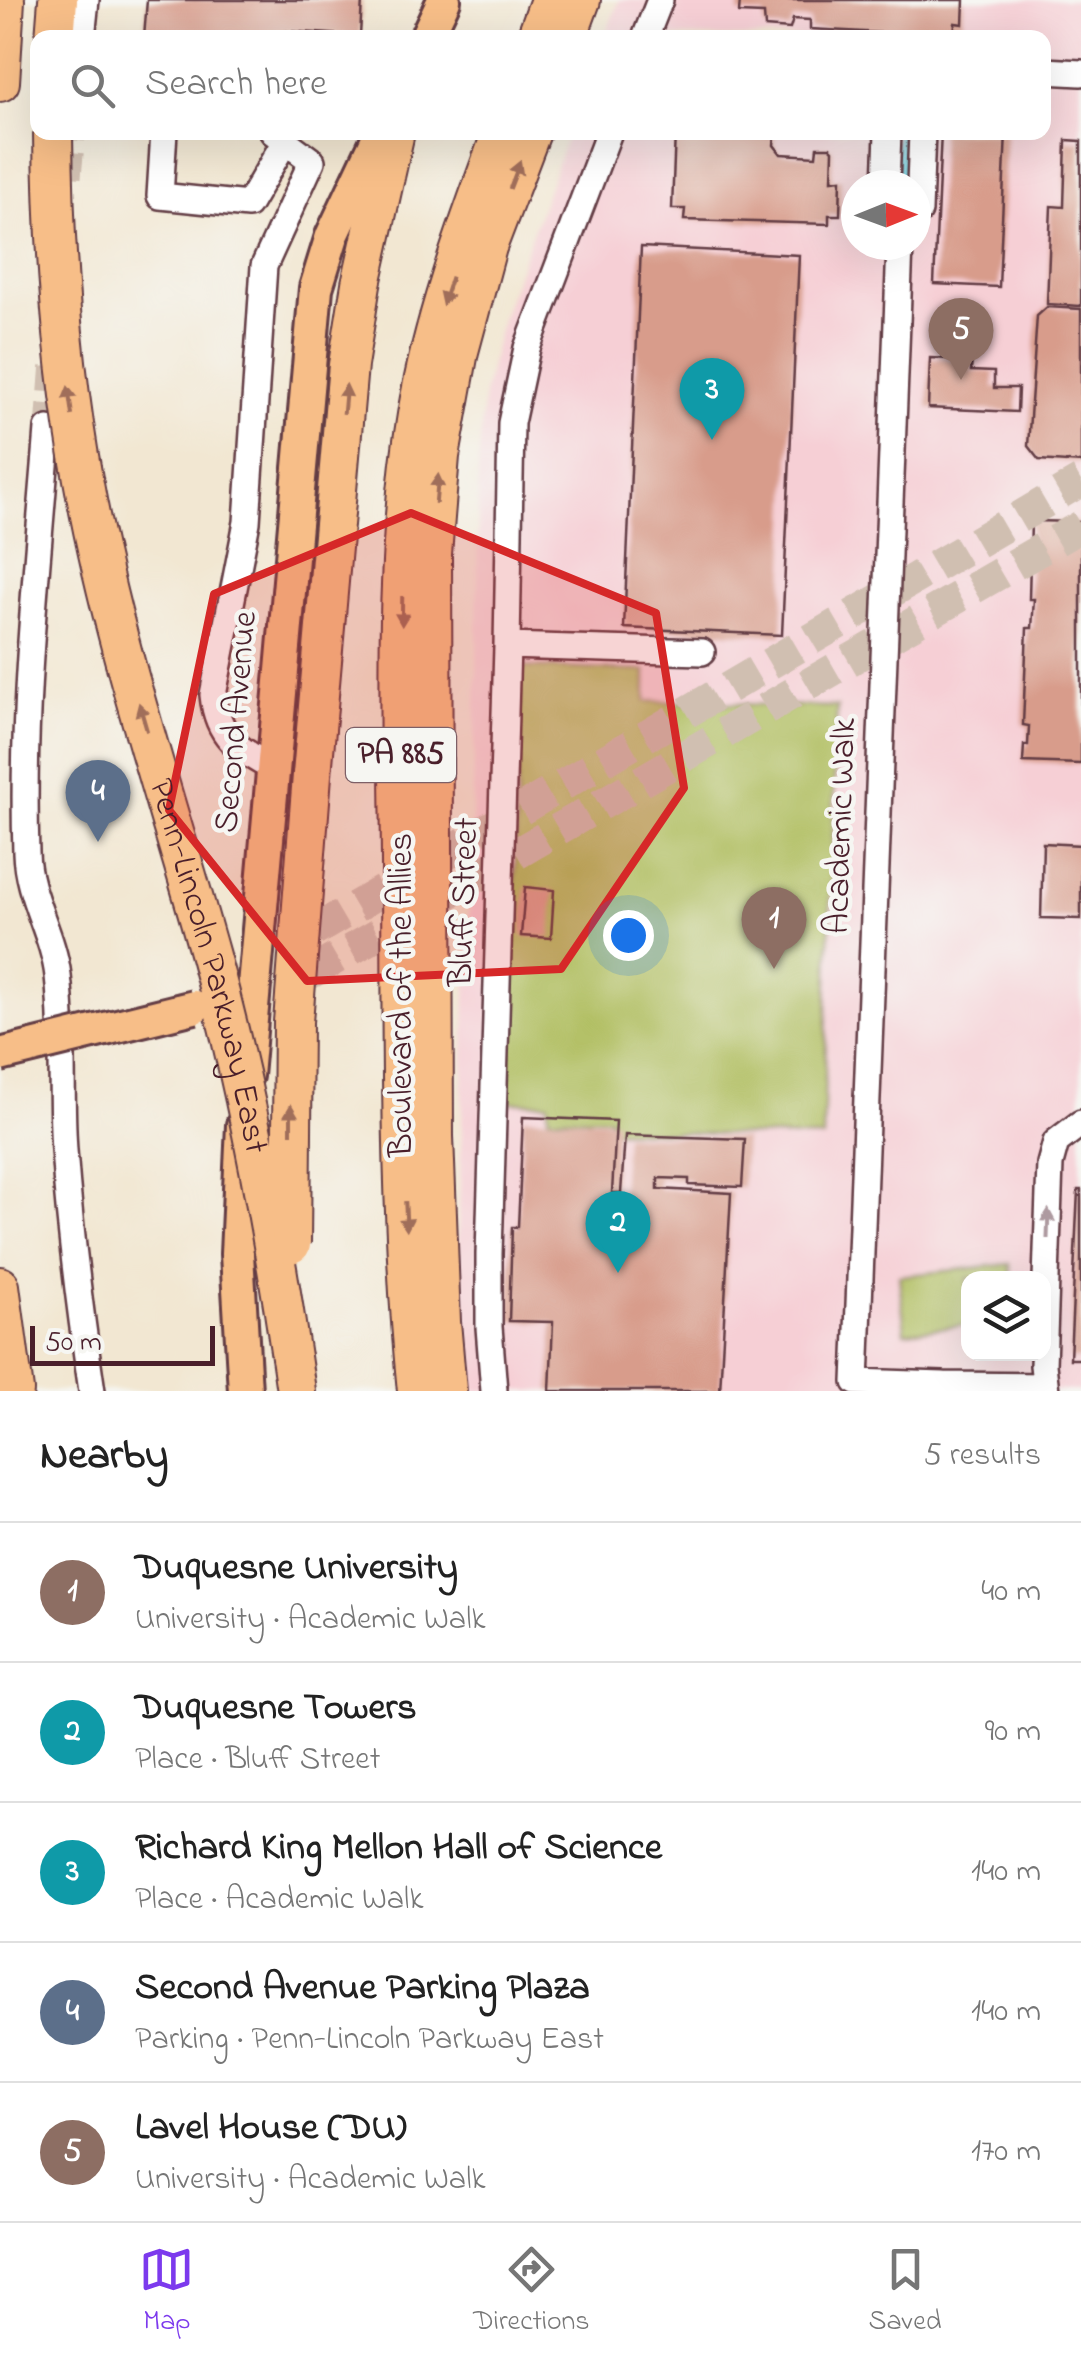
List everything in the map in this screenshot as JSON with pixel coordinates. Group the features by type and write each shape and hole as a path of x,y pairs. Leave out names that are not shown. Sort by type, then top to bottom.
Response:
{"highway":[{"path":"0,82 5,0"},
{"path":"56,30 58,0"},
{"path":"539,30 550,0"},
{"path":"570,30 581,0"},
{"name":"Penn-Lincoln Parkway East","path":"53,140 56,284 84,483 114,613 238,1069 268,1215 293,1374"},
{"path":"293,1374 293,1022 312,775 348,364 361,284 393,140"},
{"name":"Boulevard of the Allies","path":"417,1391 403,1161 400,731 404,516 417,414 442,307 499,140"},
{"name":"Boulevard of the Allies","path":"448,1391 441,1322 434,1136 432,554 440,456 460,350 487,247 528,140"},
{"path":"0,1286 14,1391"}],"main road":[{"path":"430,30 444,0"},
{"name":"Second Avenue","path":"245,1391 238,1238 252,985 316,288 332,236 377,140"},
{"path":"252,985 314,932"},
{"path":"0,1055 194,1007 252,985 309,974"}],"street":[{"path":"83,30 86,0"},
{"path":"648,30 660,0"},
{"path":"1051,71 1081,73"},
{"path":"164,140 160,196 248,205 278,140"},
{"path":"273,768 238,749 227,738 214,710 213,695 247,522 264,266 312,162 282,140"},
{"name":"Bluff Street","path":"494,1391 489,1254 508,646 510,422 527,348 606,140"},
{"path":"887,170 888,140"},
{"path":"921,170 922,140"},
{"name":"Academic Walk","path":"899,260 856,1382 943,1388"},
{"path":"48,429 30,636 26,858 30,885 53,944 58,980 64,1147 74,1272 92,1391"},
{"path":"508,646 702,652"},
{"path":"943,1388 1046,1388 1050,1164 1056,1142 1081,1123"}],"highlighted area":[{"path":"411,513 656,613 684,788 561,969 307,981 169,810 214,594"}],"shaded area":[{"path":"619,0 1081,0 1081,1391 469,1391 457,1268 477,669 478,466 484,392 502,317 565,140 1051,140 1051,30 608,30"}],"green space":[{"path":"521,667 646,671 646,701 837,707 823,1138 610,1130 610,1118 548,1117 548,1103 508,1102"},
{"path":"1010,1264 1010,1271 961,1271 961,1326 905,1332 899,1276"}],"water":[{"path":"896,140 912,140 911,170 895,170"}],"building":[{"path":"147,0 362,0 360,30 145,30"},
{"path":"740,0 964,0 963,24 955,23 954,30 810,29 810,20 793,19 790,29 765,27 764,14 739,13"},
{"path":"675,140 774,140 781,154 816,156 817,147 833,150 832,180 841,179 840,215 829,215 829,224 684,220 685,209 672,209"},
{"path":"941,140 1006,140 999,287 934,284"},
{"path":"1066,140 1081,141 1081,306 1047,304 1051,206 1064,207"},
{"path":"641,247 799,255 782,635 624,628"},
{"path":"1047,307 1081,309 1081,463 1039,460 1028,446 1037,316"},
{"path":"930,358 972,360 971,371 994,372 994,388 1018,388 1017,412 928,408"},
{"path":"1031,521 1081,522 1081,764 1023,762 1029,726 1023,725 1027,628 1032,628 1034,599 1029,599"},
{"path":"1043,843 1081,845 1081,919 1041,918"},
{"path":"525,887 554,890 551,938 521,936"},
{"path":"523,1117 616,1121 612,1193 621,1193 625,1135 745,1139 742,1187 689,1185 689,1179 658,1178 658,1189 731,1193 720,1391 550,1391 553,1322 509,1321 512,1227 518,1227"},
{"path":"1078,1190 1081,1359 1070,1359"}],"tunnel":[{"path":"69,177 72,140"},
{"path":"48,429 53,362"},
{"path":"314,931 1081,481"},
{"path":"309,974 1081,526"}],"place":[{"name":"Lavel House (DU)","path":"961,380"},
{"name":"Richard King Mellon Hall of Science","path":"712,440"},
{"name":"Second Avenue Parking Plaza","path":"98,842"},
{"name":"Duquesne University","path":"774,969"},
{"name":"Duquesne Towers","path":"618,1273"}]}
